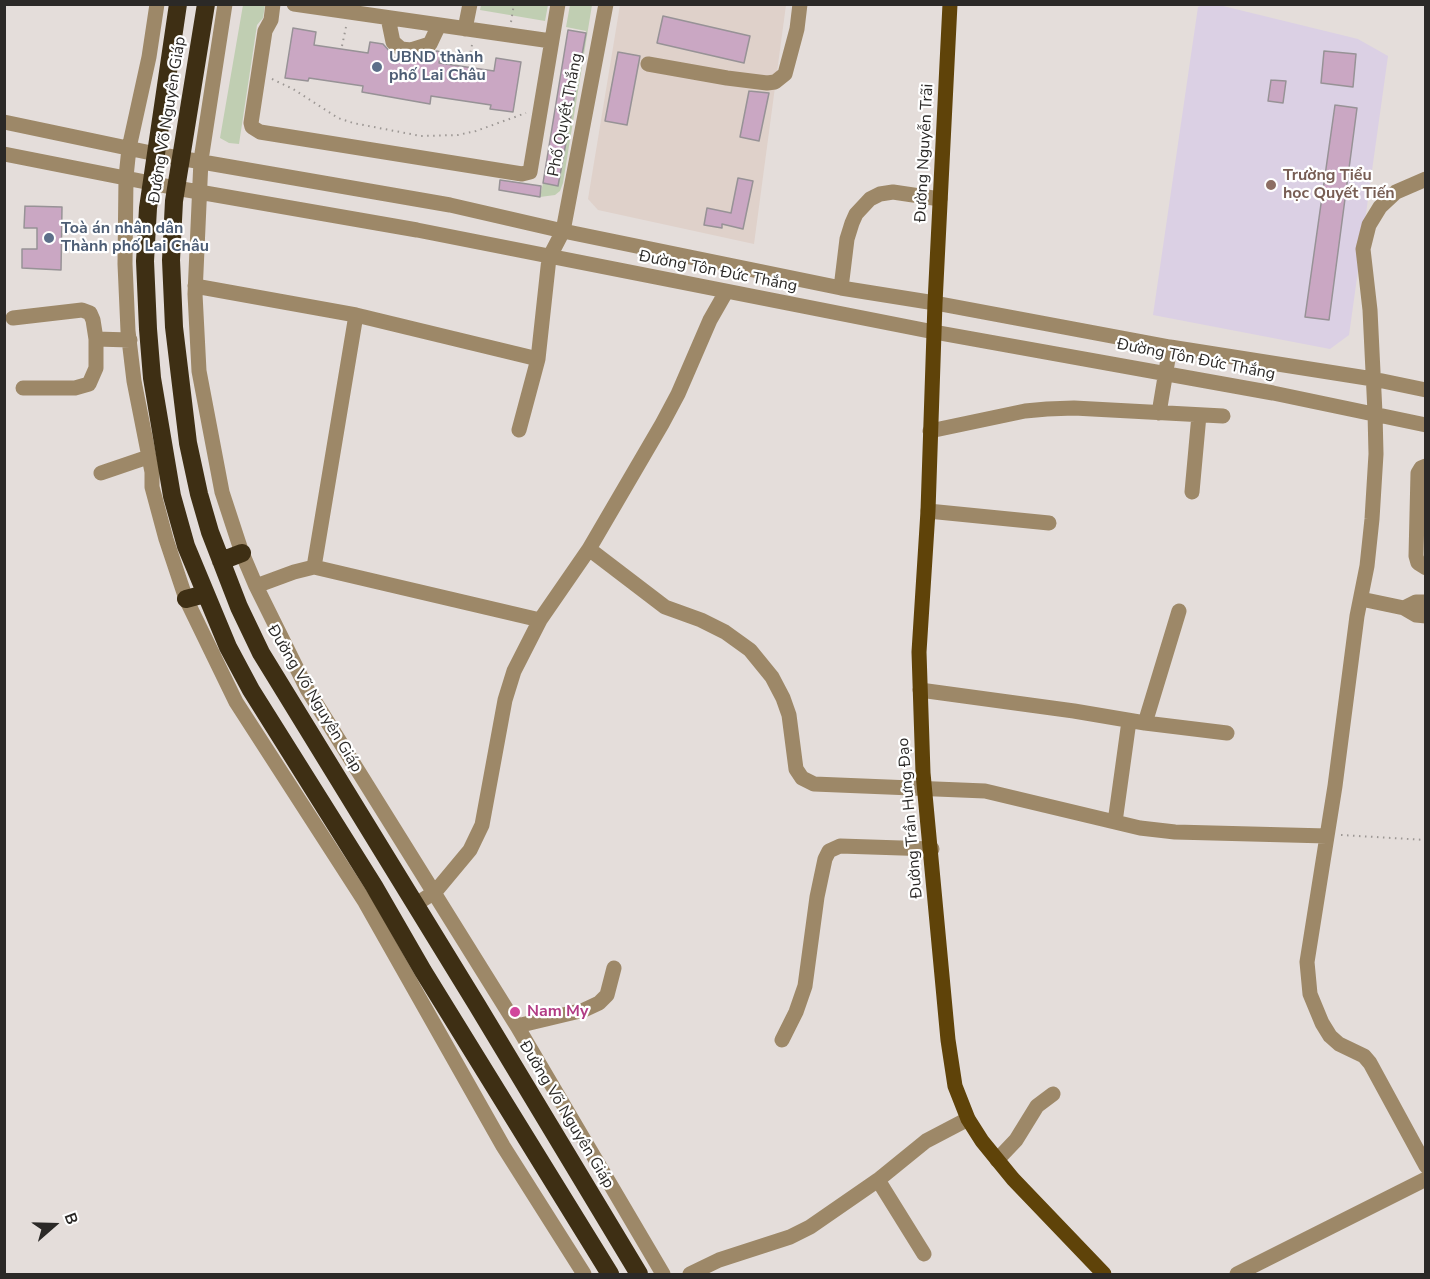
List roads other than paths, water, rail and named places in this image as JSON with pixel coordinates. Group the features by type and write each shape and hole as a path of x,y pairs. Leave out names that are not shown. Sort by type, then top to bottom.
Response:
{"highway":[{"name":"Đường Võ Nguyên Giáp","path":"178,4 152,182 145,261 152,378 172,496 186,546 204,594 251,690 374,886 610,1275"},
{"name":"Đường Võ Nguyên Giáp","path":"206,4 176,188 171,260 179,373 188,443 199,494 220,561 261,653 416,904 639,1275"},
{"path":"220,561 242,552"},
{"path":"186,599 204,594"}],"main road":[{"name":"Đường Nguyễn Trãi","path":"935,303 950,4"},
{"name":"Đường Trần Hưng Đạo","path":"935,303 928,511 919,652 925,788 948,1040 955,1086 968,1119 997,1160 1012,1179 1104,1275"}],"street":[{"name":"Đường Võ Nguyên Giáp","path":"157,4 149,57 129,148 126,177 125,264 134,381 154,498 186,599 236,702 365,902 503,1146 584,1275"},
{"name":"Đường Võ Nguyên Giáp","path":"225,4 201,160 195,286 199,371 222,492 242,552 256,586 307,689 517,1026 663,1275"},
{"path":"273,4 271,20 265,31 252,128 260,132 522,174 530,172 558,4"},
{"path":"294,4 358,10 388,18 551,41"},
{"path":"470,4 470,30"},
{"name":"Phố Quyết Thắng","path":"549,258 563,231 606,4"},
{"path":"648,64 727,78 775,82 785,74 797,29 800,4"},
{"path":"388,18 393,42 402,49 411,50 430,44 440,26"},
{"name":"Đường Tôn Đức Thắng","path":"4,122 156,154 450,205 563,231 841,288 1425,390"},
{"name":"Đường Tôn Đức Thắng","path":"4,154 176,188 417,230 549,258 934,332 1165,372 1425,425"},
{"path":"1425,180 1405,187 1387,199 1374,215 1365,236 1363,259 1370,304 1375,413 1376,454 1372,519 1327,836 1306,962 1310,994 1322,1023 1330,1036 1339,1044 1364,1056 1370,1063 1422,1149 1425,1167"},
{"path":"841,288 847,239 856,214 862,206 880,194 893,192 940,199"},
{"path":"519,430 538,359 549,258"},
{"path":"195,286 356,315 538,359"},
{"path":"416,904 435,892 470,850 482,825 505,699 514,671 540,620 589,549 662,424 710,320 726,292"},
{"path":"14,318 82,309 90,314 93,320 96,339 96,368 89,384 75,388 23,388"},
{"path":"314,567 356,315"},
{"path":"96,339 130,340"},
{"path":"1159,413 1170,347"},
{"path":"930,431 1025,411 1047,409 1074,408 1223,416"},
{"path":"1192,492 1199,415"},
{"path":"101,473 148,457"},
{"path":"1425,466 1418,473 1416,556 1418,563 1425,568"},
{"path":"928,511 1049,523"},
{"path":"589,549 664,608 701,620 725,632 750,650 772,677 783,698 789,715 796,769 802,778 814,784 985,791 1140,828 1176,832 1327,836"},
{"path":"256,586 314,567 540,620"},
{"path":"1361,599 1404,608 1416,615 1425,616"},
{"path":"1404,608 1416,602 1425,602"},
{"path":"1145,723 1179,611"},
{"path":"920,690 1227,733"},
{"path":"1115,822 1129,721"},
{"path":"782,1040 796,1012 805,986 817,897 825,859 829,851 840,846 855,845 932,849"},
{"path":"517,1026 584,1010 599,1003 607,995 614,968"},
{"path":"997,1160 1016,1140 1037,1106 1053,1094"},
{"path":"690,1275 719,1260 790,1237 810,1227 878,1180 926,1141 968,1119"},
{"path":"1237,1275 1425,1179"},
{"path":"878,1180 924,1254"}],"place":[{"name":"UBND thành phố Lai Châu","path":"377,67"},
{"name":"Trường Tiểu học Quyết Tiến","path":"1271,185"},
{"name":"Toà án nhân dân Thành phố Lai Châu","path":"49,238"},
{"name":"Nam My","path":"515,1012"}]}
